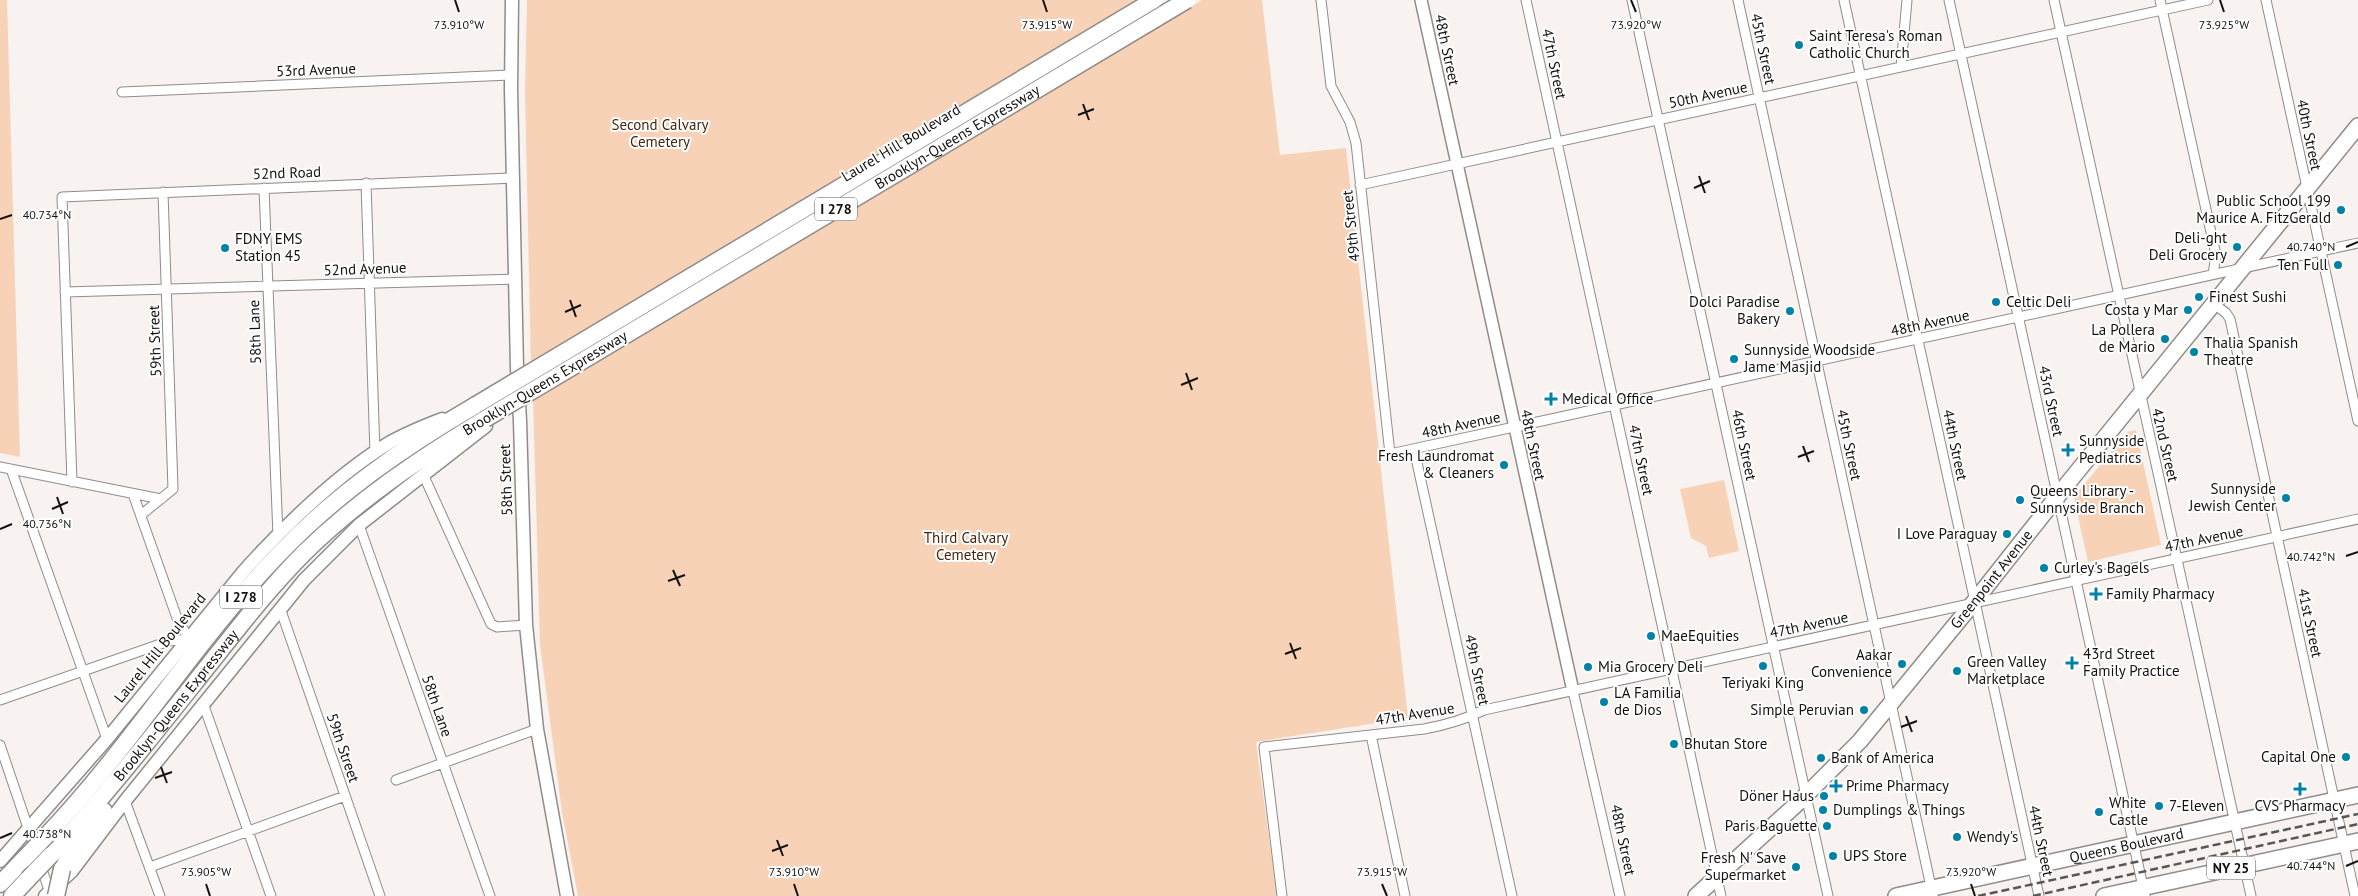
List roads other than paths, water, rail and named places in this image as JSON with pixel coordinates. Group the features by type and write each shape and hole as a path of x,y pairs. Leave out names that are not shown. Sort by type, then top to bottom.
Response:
{"highway":[{"name":"Brooklyn-Queens Expressway","path":"0,884 47,835 90,785 237,602 279,554 323,511 371,472 424,436 1154,0"},
{"name":"Brooklyn-Queens Expressway","path":"12,896 93,809 256,606 315,543 349,512 399,473 485,419 1187,0"},
{"path":"50,895 72,852 122,789 152,735"}],"main road":[{"name":"58th Street","path":"512,0 513,178 526,625 537,729 567,896"},
{"name":"Laurel Hill Boulevard","path":"50,895 72,871 125,801 280,608 320,563 359,525 504,412 518,391 1172,0"},
{"name":"Greenpoint Avenue","path":"1696,896 1806,795 1850,751 1974,602 2057,495 2358,126"},
{"name":"Laurel Hill Boulevard","path":"0,861 107,740 243,572 278,536 334,484 375,452 404,435 505,391 518,391"},
{"name":"Queens Boulevard","path":"1896,896 1932,892 2033,866 2358,795"},
{"name":"NY 25","path":"2104,896 2144,892 2244,865 2351,843"}],"street":[{"name":"49th Street","path":"1321,0 1330,81 1335,96 1354,133 1390,454"},
{"name":"48th Street","path":"1420,0 1620,896"},
{"name":"47th Street","path":"1526,0 1721,896"},
{"name":"46th Street","path":"1632,0 1828,896"},
{"name":"45th Street","path":"1738,0 1932,892"},
{"name":"44th Street","path":"1844,0 2039,896"},
{"path":"1901,67 1908,0"},
{"name":"43rd Street","path":"1949,0 2144,892"},
{"name":"42nd Street","path":"2054,0 2251,896"},
{"path":"2160,0 2216,257 2213,274"},
{"name":"50th Avenue","path":"1360,185 2208,0"},
{"name":"40th Street","path":"2266,0 2358,422"},
{"name":"53rd Avenue","path":"122,92 511,75"},
{"name":"52nd Road","path":"65,292 62,197 513,178"},
{"path":"366,184 375,452"},
{"name":"58th Lane","path":"264,188 278,536"},
{"name":"59th Street","path":"161,499 173,489 163,192"},
{"name":"48th Avenue","path":"1390,454 2358,243"},
{"name":"52nd Avenue","path":"65,292 516,279"},
{"path":"65,292 72,482"},
{"name":"41st Street","path":"2214,304 2226,313 2230,319 2335,800 2351,843 2355,896"},
{"name":"49th Street","path":"1414,449 1512,896"},
{"path":"0,467 161,499"},
{"path":"12,469 107,740"},
{"path":"423,474 492,624 497,627 526,625"},
{"path":"0,700 169,641 189,639 177,618 133,494"},
{"path":"141,515 161,499"},
{"name":"47th Avenue","path":"1282,896 1264,747 1441,726 1462,721 1484,710 2358,519"},
{"name":"58th Lane","path":"359,525 490,896"},
{"name":"59th Street","path":"280,608 380,896"},
{"path":"203,703 271,896"},
{"path":"396,780 537,729"},
{"path":"1370,735 1405,896"},
{"path":"0,745 50,895"},
{"path":"150,867 345,796"},
{"path":"125,801 160,896"}],"railway":[{"path":"1978,896 2358,814"},
{"path":"2033,896 2358,824"}],"place":[{"name":"Saint Teresa's Roman Catholic Church","path":"1799,45"},
{"name":"Public School 199 Maurice A. FitzGerald","path":"2341,210"},
{"name":"Deli-ght Deli Grocery","path":"2237,247"},
{"name":"FDNY EMS Station 45","path":"225,248"},
{"name":"Ten Full","path":"2338,265"},
{"name":"Finest Sushi","path":"2199,297"},
{"name":"Celtic Deli","path":"1996,302"},
{"name":"Costa y Mar","path":"2188,310"},
{"name":"Dolci Paradise Bakery","path":"1790,311"},
{"name":"La Pollera de Mario","path":"2165,339"},
{"name":"Thalia Spanish Theatre","path":"2194,352"},
{"name":"Sunnyside Woodside Jame Masjid","path":"1734,359"},
{"name":"Medical Office","path":"1551,399"},
{"name":"Sunnyside Pediatrics","path":"2068,450"},
{"name":"Fresh Laundromat & Cleaners","path":"1504,465"},
{"name":"Sunnyside Jewish Center","path":"2286,498"},
{"name":"Queens Library - Sunnyside Branch","path":"2020,500"},
{"name":"I Love Paraguay","path":"2007,534"},
{"name":"Curley's Bagels","path":"2044,568"},
{"name":"Family Pharmacy","path":"2096,594"},
{"name":"MaeEquities","path":"1651,636"},
{"name":"43rd Street Family Practice","path":"2072,663"},
{"name":"Aakar Convenience","path":"1902,664"},
{"name":"Teriyaki King","path":"1763,666"},
{"name":"Mia Grocery Deli","path":"1588,667"},
{"name":"Green Valley Marketplace","path":"1957,671"},
{"name":"LA Familia de Dios","path":"1604,702"},
{"name":"Simple Peruvian","path":"1864,710"},
{"name":"Bhutan Store","path":"1674,744"},
{"name":"Capital One","path":"2346,757"},
{"name":"Bank of America","path":"1821,758"},
{"name":"Prime Pharmacy","path":"1836,786"},
{"name":"CVS Pharmacy","path":"2300,789"},
{"name":"Döner Haus","path":"1824,796"},
{"name":"7-Eleven","path":"2159,806"},
{"name":"Dumplings & Things","path":"1823,810"},
{"name":"White Castle","path":"2099,812"},
{"name":"Paris Baguette","path":"1827,826"},
{"name":"Wendy's","path":"1957,837"},
{"name":"UPS Store","path":"1833,856"},
{"name":"Fresh N' Save Supermarket","path":"1796,867"}],"park label":[{"name":"Second Calvary Cemetery","path":"660,134"},
{"name":"Third Calvary Cemetery","path":"966,546"}]}
